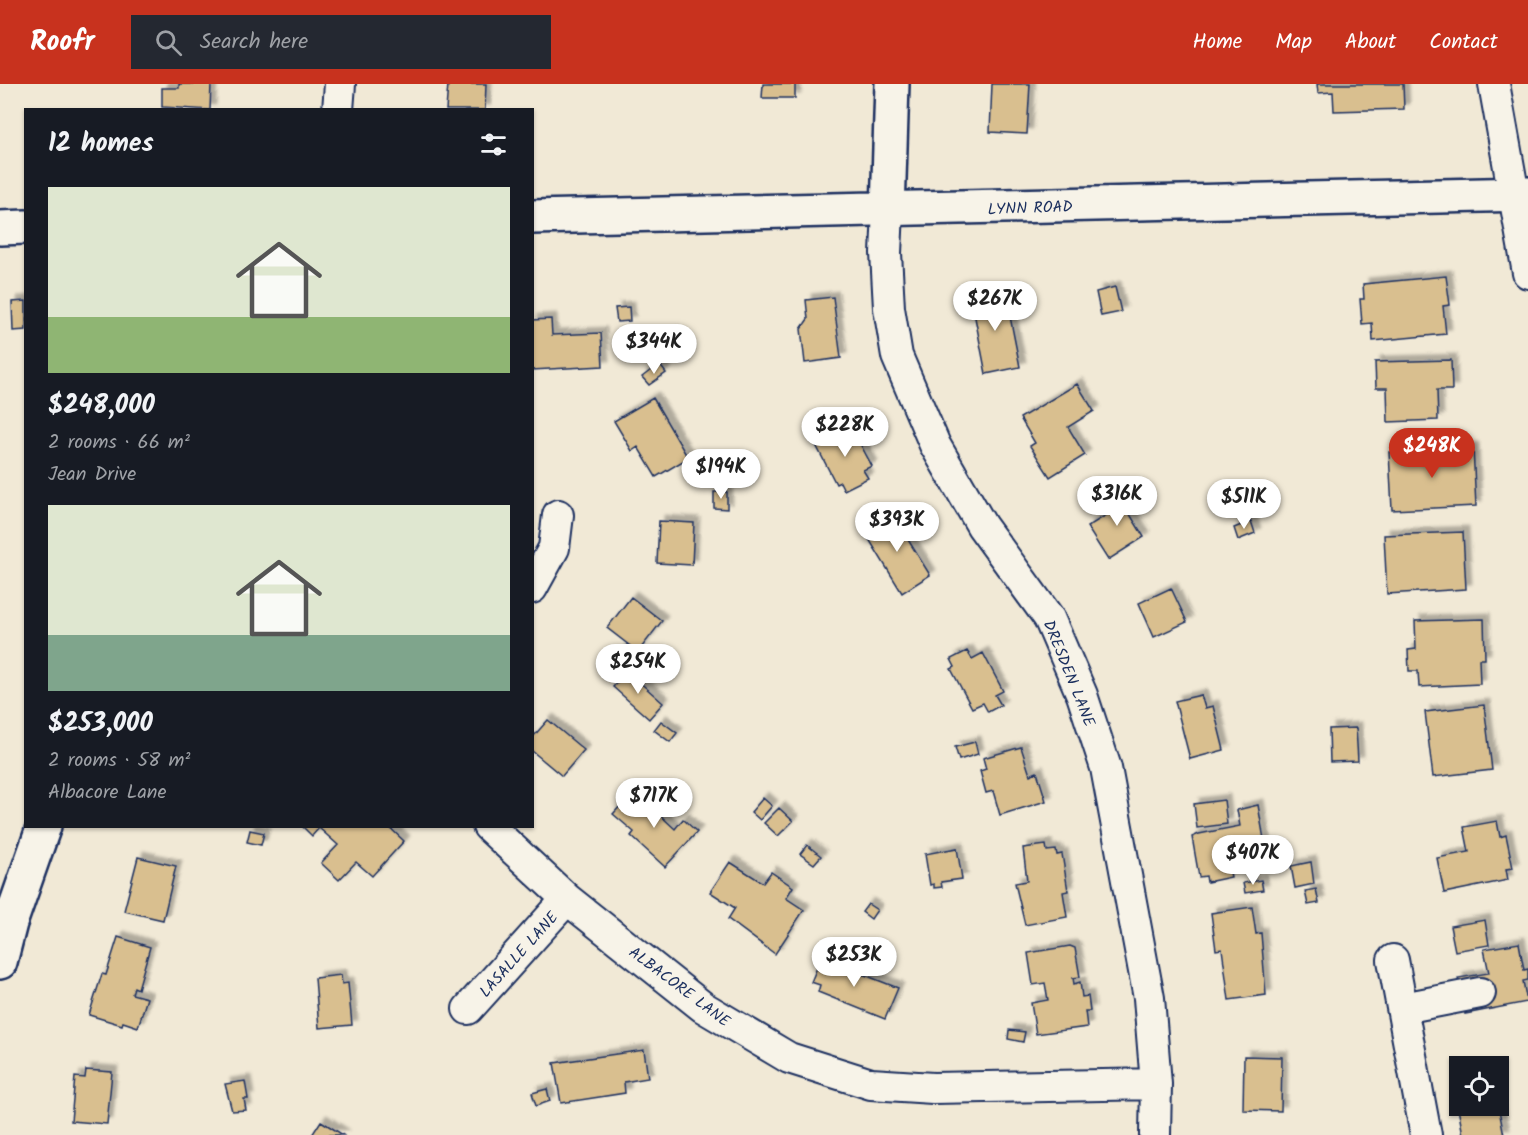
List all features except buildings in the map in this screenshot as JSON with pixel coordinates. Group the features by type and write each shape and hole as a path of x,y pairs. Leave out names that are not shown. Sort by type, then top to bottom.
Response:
{"main road":[{"path":"888,211 892,84"},
{"name":"LYNN ROAD","path":"534,217 888,211 1521,194"},
{"path":"0,228 24,227"},
{"path":"0,962 10,923 43,828"}],"street":[{"path":"338,108 340,84"},
{"path":"1494,84 1521,194 1528,273"},
{"name":"DRESDEN LANE","path":"888,211 889,297 897,356 935,445 982,526 1049,618 1082,695 1106,768 1149,998 1156,1084 1155,1135"},
{"path":"534,584 554,548 558,515"},
{"name":"ALBACORE LANE","path":"490,828 567,899 703,1007 789,1059 870,1084 933,1088 1156,1084"},
{"name":"LASALLE LANE","path":"468,1009 567,899"},
{"path":"1393,960 1426,1135"},
{"path":"1403,1008 1480,993"}]}
